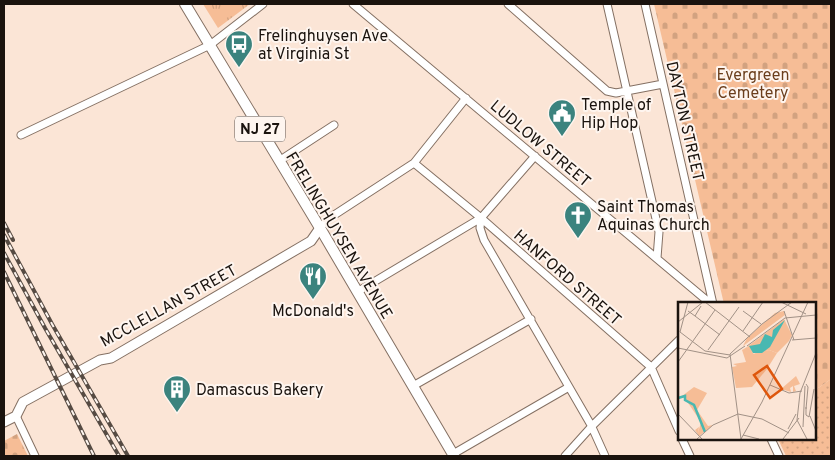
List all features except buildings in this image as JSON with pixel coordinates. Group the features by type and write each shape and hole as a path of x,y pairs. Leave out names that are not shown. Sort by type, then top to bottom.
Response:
{"main road":[{"name":"FRELINGHUYSEN AVENUE","path":"185,4 320,228 453,455"},
{"name":"MCCLELLAN STREET","path":"4,422 16,416 23,402 100,360 111,358 312,241 320,228"}],"street":[{"path":"21,135 210,45 263,4"},
{"name":"LUDLOW STREET","path":"353,4 710,302"},
{"path":"508,4 607,91 616,93 663,84"},
{"path":"607,4 659,232 656,258"},
{"name":"DAYTON STREET","path":"645,4 712,302"},
{"path":"320,228 328,219 414,163 466,98"},
{"path":"279,161 334,125"},
{"path":"357,292 480,218 535,156"},
{"name":"HANFORD STREET","path":"414,163 651,367 678,429"},
{"path":"480,218 480,228 484,240 592,426 605,456"},
{"path":"413,386 531,319"},
{"path":"565,456 592,426 678,341"},
{"path":"453,455 569,387"},
{"path":"16,416 35,456"},
{"path":"682,440 690,456"},
{"path":"771,440 779,456"}],"green space":[{"path":"203,4 250,4 218,28"},
{"name":"Evergreen Cemetery","path":"654,4 831,4 831,379 815,390 815,302 724,302"},
{"path":"831,379 831,456 786,456 778,440 815,440 815,390"},
{"path":"17,434 28,456 4,456 4,441"}],"railway":[{"path":"4,223 13,240"},
{"path":"4,235 52,324 128,456"},
{"path":"4,253 119,456"},
{"path":"4,272 94,456"}],"place":[{"name":"Frelinghuysen Ave at Virginia St","path":"239,68"},
{"name":"Temple of Hip Hop","path":"562,137"},
{"name":"Saint Thomas Aquinas Church","path":"578,239"},
{"name":"McDonald's","path":"313,300"},
{"name":"Damascus Bakery","path":"177,413"}]}
